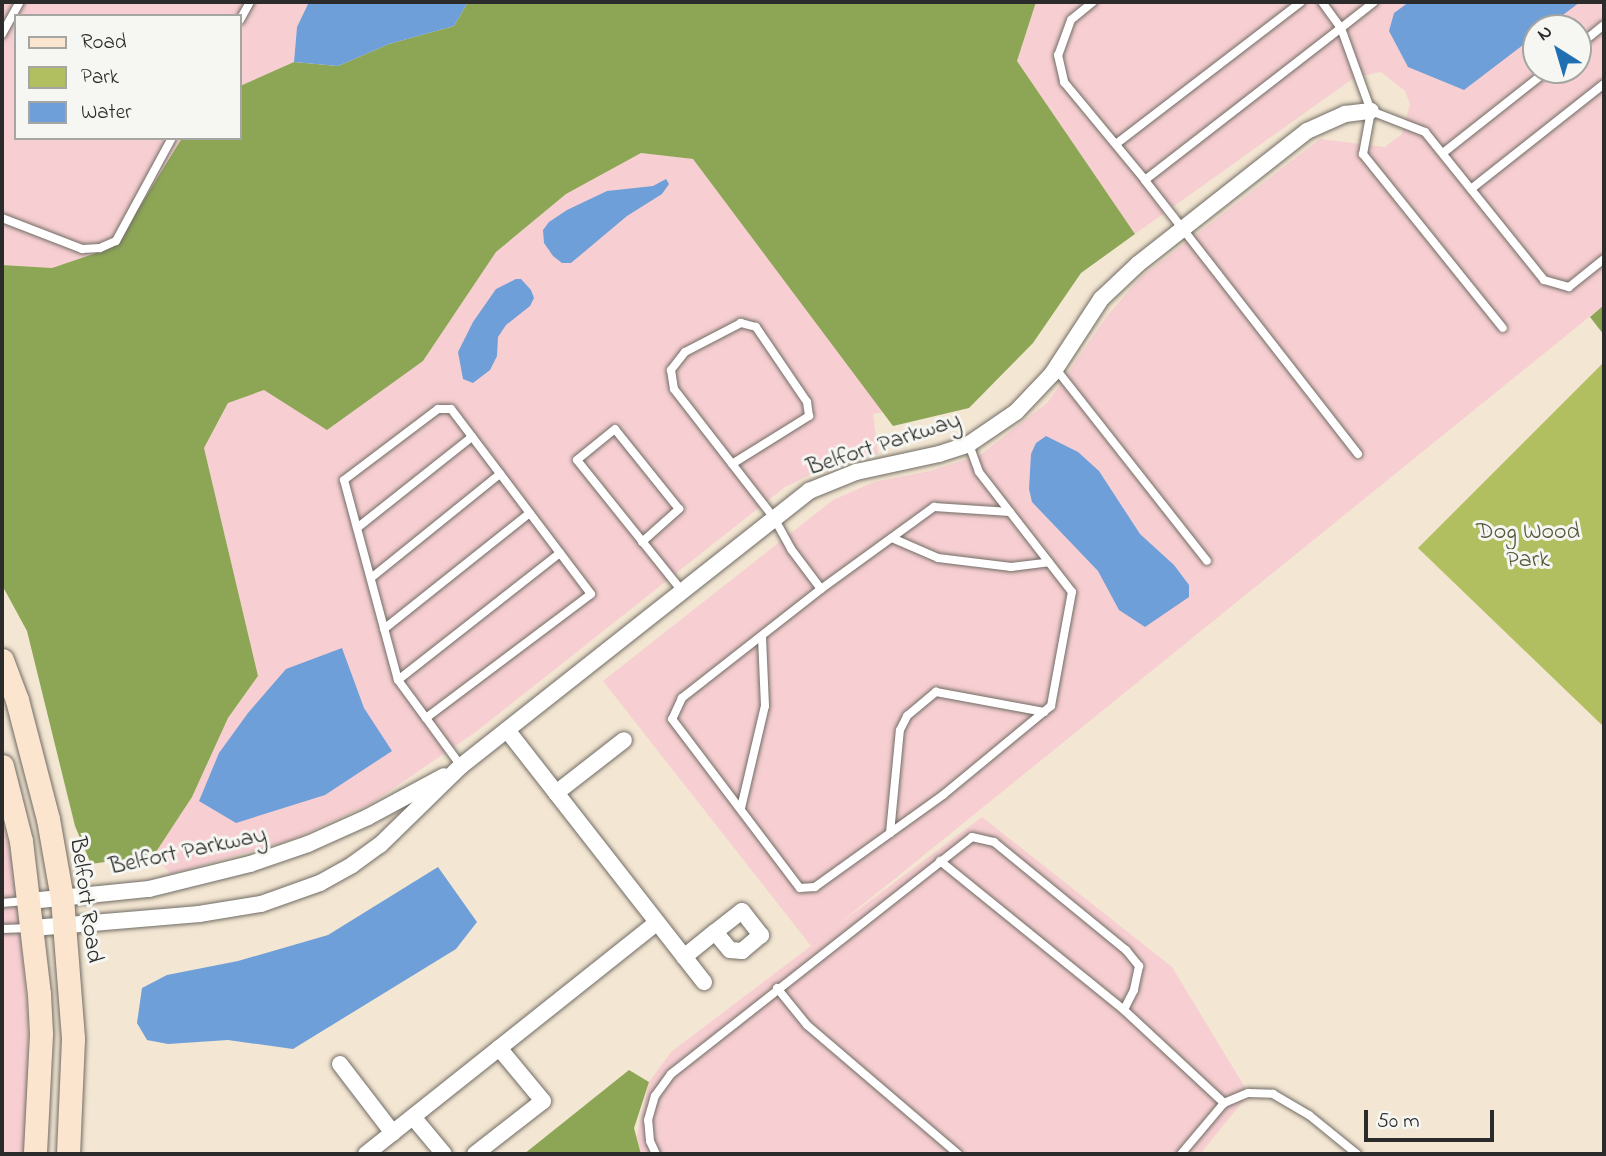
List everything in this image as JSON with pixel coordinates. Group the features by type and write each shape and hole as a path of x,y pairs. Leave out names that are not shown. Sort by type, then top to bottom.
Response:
{"street":[{"name":"Belfort Parkway","path":"33,928 200,914 261,904 293,895 352,865 380,845 461,766 809,491 829,481 939,454 968,444 1016,412 1056,369 1101,299 1182,229 1307,131 1345,114 1371,111"},
{"name":"Belfort Road","path":"2,660 17,700 48,819 66,925 74,1050 68,1154"},
{"path":"507,730 704,982"},
{"path":"556,793 624,740"},
{"path":"2,766 21,841 33,928 41,1034 35,1154"},
{"name":"Belfort Parkway","path":"30,901 149,888 279,855 368,817 461,766"},
{"path":"366,1154 656,923"},
{"path":"684,957 715,932"},
{"path":"475,1154 543,1101 499,1048"},
{"path":"340,1064 393,1133"},
{"path":"413,1117 444,1154"}],"lane":[{"path":"2,34 20,2"},
{"path":"1093,2 1071,20 1058,55 1065,82 1145,180 1358,454"},
{"path":"1116,144 1301,2"},
{"path":"1322,2 1341,28 1371,111 1363,155 1503,328"},
{"path":"1145,180 1374,2"},
{"path":"1443,153 1530,84"},
{"path":"1471,189 1604,84"},
{"path":"1371,111 1426,132 1544,280 1569,287 1604,259"},
{"path":"2,218 82,249 100,248 116,241 171,140"},
{"path":"732,464 809,416 807,402 756,327 741,323 685,352 671,370 674,389 732,464 774,518 791,549 821,589"},
{"path":"1056,369 1207,561"},
{"path":"426,719 591,594 451,410 438,409 344,480 398,680 426,719 461,766"},
{"path":"642,541 678,509 615,429 577,460 681,591"},
{"path":"357,528 472,437"},
{"path":"968,444 979,472 1049,562 1072,592 1051,706 943,794 890,833 815,887 800,888 671,719 682,698 762,638 821,589 934,507 1010,512"},
{"path":"371,578 500,474"},
{"path":"384,629 530,513"},
{"path":"892,538 938,558 1011,567 1049,562"},
{"path":"398,680 559,553"},
{"path":"741,808 765,706 762,638"},
{"path":"890,833 900,730 907,716 936,692 1044,712"},
{"path":"656,1154 650,1141 648,1120 655,1096 671,1074 972,837 994,842 1126,950 1139,966 1134,990 1124,1010"},
{"path":"940,861 1124,1010 1224,1103"},
{"path":"2,904 30,901"},
{"path":"2,929 33,928"},
{"path":"777,988 807,1025 958,1154"},
{"path":"1181,1154 1224,1103 1248,1093 1273,1094 1309,1115 1357,1154"}],"shaded area":[{"path":"2,2 309,2 297,27 294,62 242,85 242,14 14,14 14,140 181,140 142,203 108,249 52,268 2,265"},
{"path":"1036,2 1604,2 1604,305 835,927 982,817 1172,967 1249,1094 1200,1154 641,1154 637,1136 649,1082 671,1052 811,946 603,681 833,500 874,482 930,471 980,455 1048,402 1107,316 1141,277 1320,139 1385,147 1402,134 1410,104 1405,91 1381,72 1355,77 1135,234 1017,61"},
{"path":"641,153 693,159 883,412 873,414 878,454 834,463 785,487 477,731 372,803 291,840 171,874 154,855 192,797 227,720 258,676 204,448 229,402 264,390 423,361 496,252 566,194"},
{"path":"2,818 15,875 28,1017 28,1112 23,1154 2,1154"}],"green space":[{"path":"468,2 1036,2 1017,61 1135,234 1081,273 1033,343 969,408 893,426 693,159 641,153 566,194 496,252 423,361 327,430 264,390 228,403 204,448 258,676 228,718 192,797 154,855 91,864 75,826 27,631 2,585 2,265 52,268 108,249 142,203 181,140 242,140 242,85 294,62 338,66 389,44 454,26"},
{"path":"1604,305 1604,335 1590,317"},
{"name":"Dog Wood Park","path":"1604,362 1604,727 1418,548"},
{"path":"629,1070 649,1082 634,1128 641,1154 524,1154"}],"water":[{"path":"309,2 468,2 454,26 389,44 338,66 294,62 297,27"},
{"path":"1409,2 1580,2 1564,14 1522,14 1522,46 1464,90 1408,67 1389,31 1394,13"},
{"path":"666,179 669,184 662,194 627,216 571,263 562,263 544,243 543,230 549,222 567,210 607,191 653,186"},
{"path":"521,279 531,290 534,298 530,306 506,325 498,337 497,356 490,370 473,383 463,379 458,352 473,322 496,289"},
{"path":"1046,436 1078,452 1099,471 1140,534 1174,565 1189,585 1189,597 1145,627 1119,610 1098,571 1032,502 1029,489 1031,454 1036,443"},
{"path":"342,648 364,708 392,751 325,795 236,823 199,801 219,753 248,713 286,669"},
{"path":"438,867 477,922 456,949 293,1049 228,1040 168,1044 147,1040 137,1023 142,988 167,975 238,961 328,935"}]}
